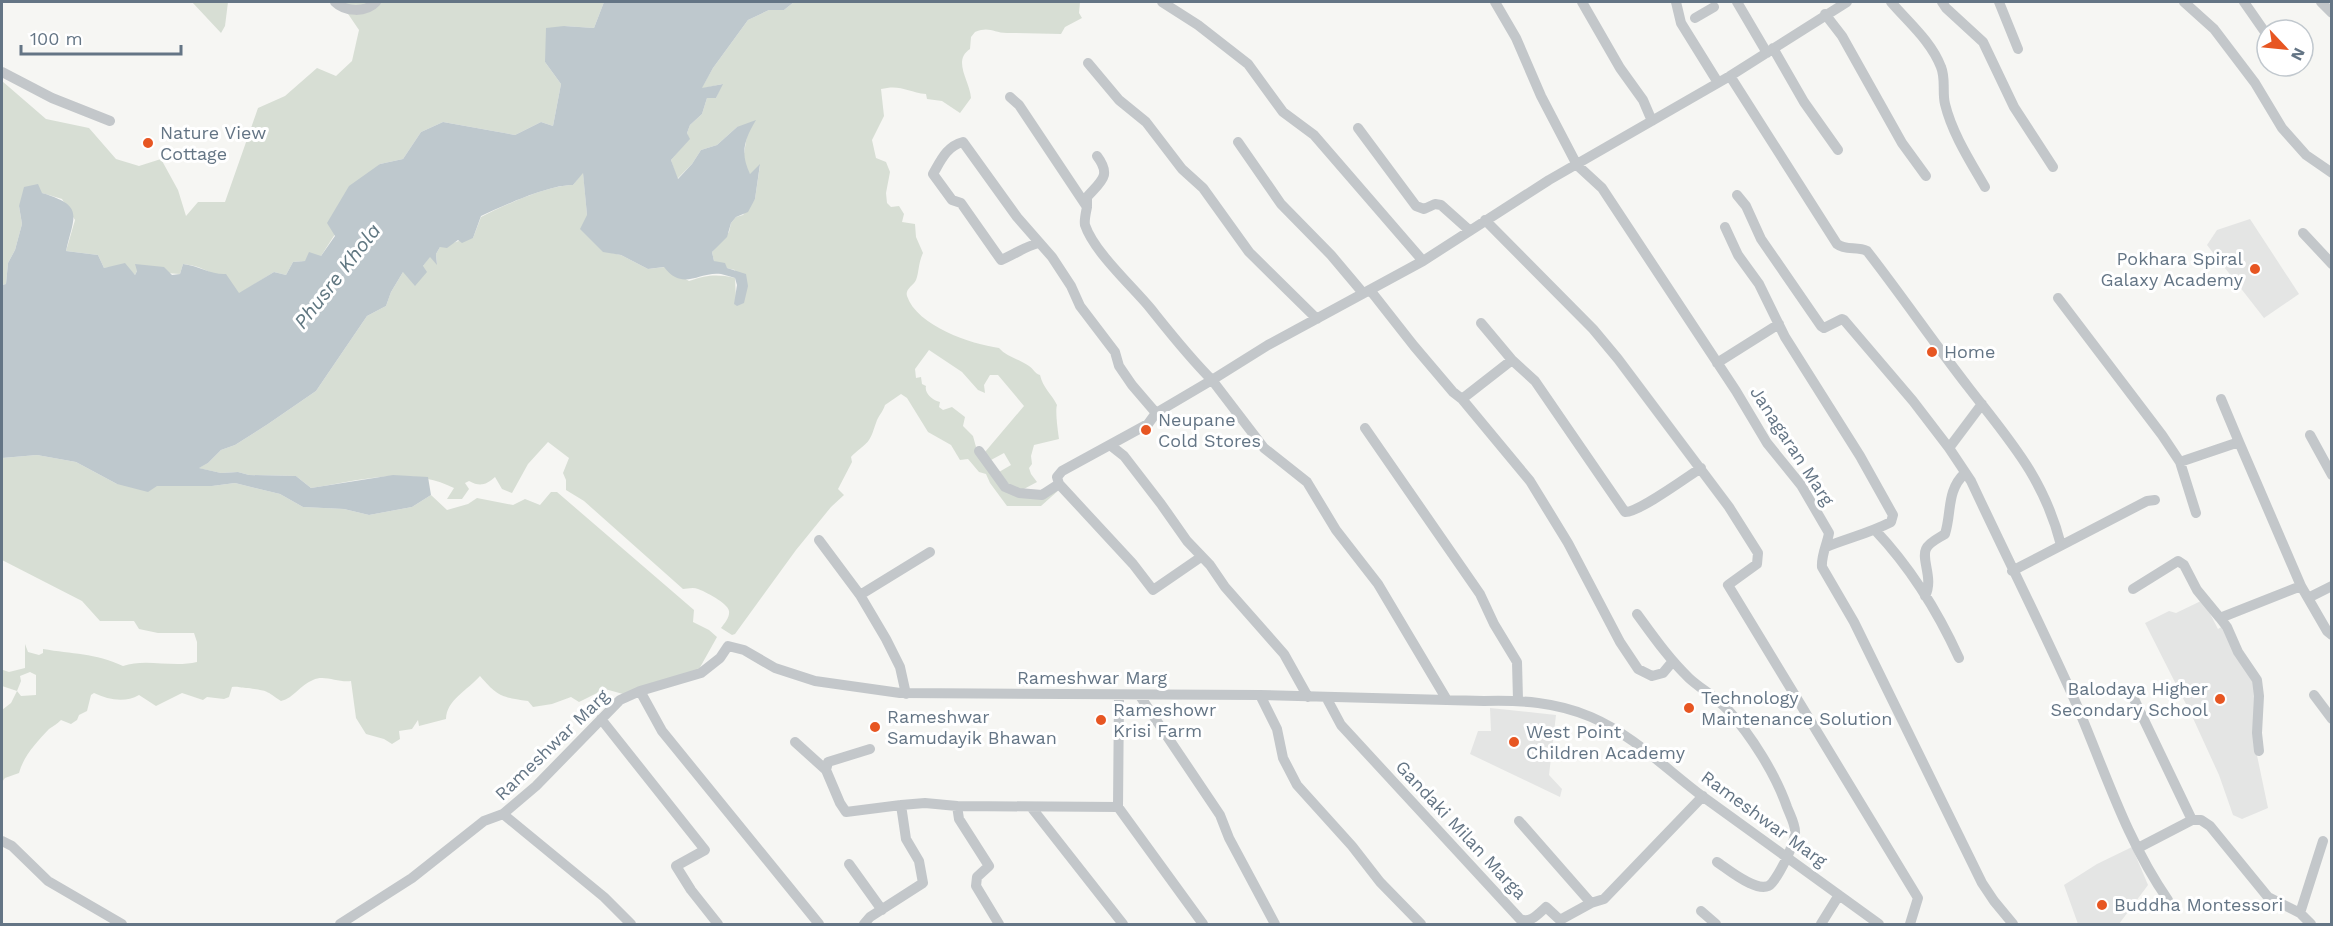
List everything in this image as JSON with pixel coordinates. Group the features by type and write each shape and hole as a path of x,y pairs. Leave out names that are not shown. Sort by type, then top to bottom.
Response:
{"street":[{"path":"335,2 341,8 353,10 372,6 376,2"},
{"path":"1162,2 1248,64 1283,112 1314,135 1423,261"},
{"name":"Janagaran Marg","path":"1495,2 1516,38 1541,96 1577,165 1602,188 1767,443 1806,495 1829,533 1821,557 1822,567 1854,622 1982,883 2013,924"},
{"path":"1582,2 1620,68 1643,100 1652,120"},
{"path":"1676,2 1681,23 1717,81"},
{"path":"1695,18 1713,4 1725,2"},
{"path":"1737,2 1838,150"},
{"path":"1201,557 1153,590 1133,564 1059,484 1057,477 1062,471 1148,424 1156,413 1268,345 1423,261 1485,220 1717,81 1730,76 1847,2"},
{"path":"1891,2 1928,42 1941,67 1945,103 1952,123 1965,153 1985,187"},
{"path":"1942,2 1983,42 2014,107 2053,167"},
{"path":"1999,2 2018,49"},
{"path":"2184,2 2214,29 2294,142 2306,155 2331,173"},
{"path":"2244,2 2255,18"},
{"path":"2321,2 2331,13"},
{"path":"1825,14 1842,36 1902,143 1926,176"},
{"path":"1088,63 1119,100 1146,122 1182,169 1203,188 1249,252 1317,320"},
{"path":"2,72 52,98 110,121"},
{"path":"1730,76 1837,244 1867,251 2012,442 2040,487 2054,518 2061,545"},
{"path":"1010,98 1018,105 1087,207"},
{"path":"1358,128 1416,206 1424,209 1435,204 1444,206 1469,231"},
{"path":"1039,243 1021,248 1013,255 1001,260 961,203 952,200 933,174 953,144 963,141 1017,217 1052,257 1071,286 1080,306 1115,352 1119,366 1156,413"},
{"path":"1238,142 1281,204 1366,291 1453,392 1462,399 1530,481 1568,543 1620,642 1638,669 1652,676 1663,673 1673,662"},
{"path":"1097,156 1106,167 1105,175 1087,197 1084,223 1092,239 1139,298 1150,307 1181,348 1212,380 1264,448 1307,482 1336,530 1378,584 1447,700"},
{"path":"1737,195 1746,206 1761,239 1821,326 1824,328 1844,320 1913,401 1971,481 2074,700 2138,848 2152,877 2168,900"},
{"path":"1485,220 1593,329 1701,468 1758,553 1757,564 1728,585 1918,898 1910,924"},
{"path":"1725,227 1738,255 1759,284 1779,324 1893,515 1891,522 1875,530 1826,547"},
{"path":"2303,233 2331,264"},
{"path":"2058,298 2180,462 2196,513"},
{"path":"1481,323 1512,360 1535,381 1625,512 1629,513 1641,507 1701,468"},
{"path":"1717,363 1779,324"},
{"path":"1462,399 1512,360"},
{"path":"2220,399 2301,586 2331,636"},
{"path":"1949,448 1982,404"},
{"path":"1365,428 1480,594 1494,624 1517,662 1518,700"},
{"path":"2310,435 2331,475"},
{"path":"2180,462 2239,442"},
{"path":"1110,445 1124,456 1187,541 1284,654 1308,697"},
{"path":"980,451 1005,487 1019,494 1042,495 1059,484"},
{"path":"1926,596 1929,589 1929,574 1925,552 1927,547 1945,534 1950,496 1957,481 1965,473"},
{"path":"2012,571 2147,501 2155,500"},
{"path":"1875,530 1894,550 1926,596 1959,658"},
{"path":"819,540 860,595 900,667 906,694"},
{"path":"860,595 930,552"},
{"path":"2133,589 2178,561 2184,565 2197,590 2227,627 2238,652 2257,680 2259,751"},
{"path":"2220,618 2301,586"},
{"path":"2308,598 2331,586"},
{"path":"1637,614 1673,662 1728,710 1756,747 1783,796 1796,832 1787,857 1774,882 1768,888 1750,884 1717,862"},
{"name":"Rameshwar Marg","path":"340,924 412,878 484,821 503,814 536,786 620,700 640,691 701,673 720,658 728,646 744,650 775,668 815,681 906,694 1260,695 1518,700 1553,705 1591,717 1626,736 1703,796 1879,924"},
{"path":"640,691 662,731 819,924"},
{"path":"1260,695 1277,729 1283,758 1296,785 1352,846 1380,882 1421,924"},
{"path":"2314,695 2331,719"},
{"path":"1119,696 1118,807 1203,924"},
{"path":"1140,696 1220,815 1229,838 1275,924"},
{"name":"Gandaki Milan Marga","path":"1326,697 1341,725 1520,918 1529,921 1546,907 1560,920 1591,903 1604,899 1703,796"},
{"path":"2134,699 2192,820"},
{"path":"601,719 705,850 676,866 691,890 718,924"},
{"path":"795,742 826,770 846,812 925,803 957,806 1118,807"},
{"path":"826,770 828,762 870,750"},
{"path":"864,924 923,883 919,861 906,839 901,806"},
{"path":"957,806 959,819 989,866 977,877 976,886 999,924"},
{"path":"1031,807 1123,924"},
{"path":"503,814 604,897 631,924"},
{"path":"2138,848 2192,820 2201,820 2210,826 2268,897 2300,914 2311,924"},
{"path":"1519,821 1591,903"},
{"path":"2300,914 2323,841"},
{"path":"2,842 12,846 48,880 122,924"},
{"path":"849,864 882,910"},
{"path":"1821,924 1839,895"},
{"path":"1701,911 1716,924"}],"shaded area":[{"path":"192,2 228,2 225,26 221,33"},
{"path":"340,2 604,2 594,28 564,26 545,62 561,84 553,126 541,122 515,135 443,122 421,132 403,159 380,164 321,256 293,262 286,275 274,272 239,294 213,274 183,264 180,274 137,271 135,275 121,267 104,268 98,255 66,251 75,220 62,199 42,193 19,206 22,224 15,250 8,263 6,284 2,285 2,81 46,119 89,128 116,159 139,166 161,159 178,190 186,216 198,202 225,202 258,108 285,96 317,68 336,76 352,61 359,30"},
{"path":"794,2 1080,2 1079,13 1082,18 1065,27 1061,34 1002,33 988,30 975,32 971,37 970,49 962,59 963,72 971,98 960,113 942,101 927,99 926,94 899,88 881,89 884,116 872,140 876,158 886,162 890,172 886,193 887,203 891,207 899,206 904,214 902,222 915,224 916,237 923,253 916,280 908,289 907,294 913,307 933,325 946,332 999,348 1029,366 1040,375 1057,405 1059,439 1034,445 1031,456 1032,464 1029,468 1037,482 1022,490 1013,489 999,472 1011,465 1004,453 991,460 985,452 1024,406 998,375 990,375 984,385 985,393 978,390 962,372 929,350 915,369 916,378 921,377 928,394 940,402 939,407 943,410 952,407 965,417 963,426 973,436 976,447 1010,493 1060,489 1041,506 1007,506 986,474 979,472 968,459 960,460 951,445 928,432 907,398 901,394 885,405 869,440 851,457 852,462 838,489 844,495 831,507 796,550 732,635 721,628 729,613 725,604 698,589 683,589 584,501 566,490 563,473 569,458 548,442 528,464 512,493 502,489 495,477 483,484 469,481 465,483 469,489 462,499 447,499 454,488 419,477 383,477 311,488 296,476 221,473 198,468 208,463 221,450 235,445 316,391 367,316 386,306 403,272 423,266 430,256 437,264 436,254 440,247 473,238 481,217 539,192 573,185 583,172 587,215 603,251 621,255 648,269 665,267 689,281 712,276 735,278 736,300 744,303 735,270 714,261 712,252 729,232 731,223 736,217 743,215 755,199 760,165 750,175 743,160 747,135 737,127 717,145 701,150 692,164 677,179 671,160 689,139 687,133 690,125 702,114 707,98 716,98 722,84 701,89 713,68 748,20 769,10 784,10"},
{"name":"Pokhara Spiral Galaxy Academy","path":"2250,219 2299,294 2264,318 2207,245 2217,230"},
{"path":"37,455 76,462 117,484 212,486 235,483 280,494 303,507 344,509 369,515 412,507 431,495 447,510 468,504 477,498 513,505 525,499 540,505 551,492 557,492 694,610 693,622 717,637 698,671 623,694 605,689 579,702 571,697 552,704 533,707 528,701 501,695 480,676 450,706 446,719 419,726 418,720 412,729 399,731 400,739 392,744 366,734 356,718 351,681 317,678 281,701 265,691 236,687 232,687 229,697 224,699 207,697 203,700 182,693 156,706 139,695 117,700 94,693 91,695 87,711 79,715 77,720 71,724 61,720 49,729 28,755 19,773 5,778 2,782 2,710 11,703 17,691 2,686 3,670 9,672 25,668 25,644 28,652 39,655 43,653 43,649 93,656 123,666 141,663 188,664 197,662 197,642 194,633 158,633 139,629 134,621 100,621 82,601 2,560 2,458","holes":["30,672 36,675 36,695 21,696 17,691 21,681 20,676"]},
{"name":"Balodaya Higher Secondary School","path":"2203,600 2218,629 2223,626 2256,687 2254,741 2268,808 2242,819 2233,815 2219,775 2192,716 2145,623 2169,611 2176,613"},
{"name":"West Point Children Academy","path":"1490,708 1556,715 1549,775 1562,789 1560,797 1470,754 1478,731 1491,731"},
{"name":"Buddha Montessori","path":"2132,847 2148,885 2119,924 2078,924 2064,885 2097,864"}],"water":[{"name":"Phusre Khola","path":"604,2 794,2 784,10 769,10 748,20 713,68 702,88 723,84 716,98 707,98 702,114 690,125 687,133 690,139 671,160 678,179 701,150 717,145 737,127 756,120 746,140 744,153 750,174 760,164 755,199 748,212 736,217 731,223 727,237 712,252 714,261 725,263 727,268 746,274 748,286 744,303 737,306 734,304 737,285 735,278 713,274 691,279 678,278 664,267 648,269 621,255 603,252 580,229 587,215 583,173 573,185 539,192 481,216 473,238 462,243 458,240 447,248 440,247 436,254 437,265 430,257 423,266 427,272 415,286 403,272 386,306 367,316 316,391 235,445 221,450 208,463 199,468 221,473 296,476 311,488 393,475 428,477 431,495 412,507 369,515 344,509 303,507 280,494 235,483 212,486 157,486 148,492 117,484 76,462 37,455 2,458 2,285 6,284 8,263 15,250 22,224 19,206 24,187 38,184 42,193 65,202 71,208 73,220 66,251 98,255 104,268 125,263 135,275 137,271 135,264 164,267 172,275 180,274 183,264 226,274 239,293 274,272 286,275 293,262 305,261 309,252 321,256 335,236 327,223 349,186 380,164 403,159 421,132 443,122 515,135 541,122 553,126 561,84 545,62 546,28 564,26 594,28"}],"place":[{"name":"Nature View Cottage","path":"148,143"},
{"name":"Pokhara Spiral Galaxy Academy","path":"2255,269"},
{"name":"Home","path":"1932,352"},
{"name":"Neupane Cold Stores","path":"1146,430"},
{"name":"Balodaya Higher Secondary School","path":"2220,699"},
{"name":"Technology Maintenance Solution","path":"1689,708"},
{"name":"Rameshowr Krisi Farm","path":"1101,720"},
{"name":"Rameshwar Samudayik Bhawan","path":"875,727"},
{"name":"West Point Children Academy","path":"1514,742"},
{"name":"Buddha Montessori","path":"2102,905"}]}
